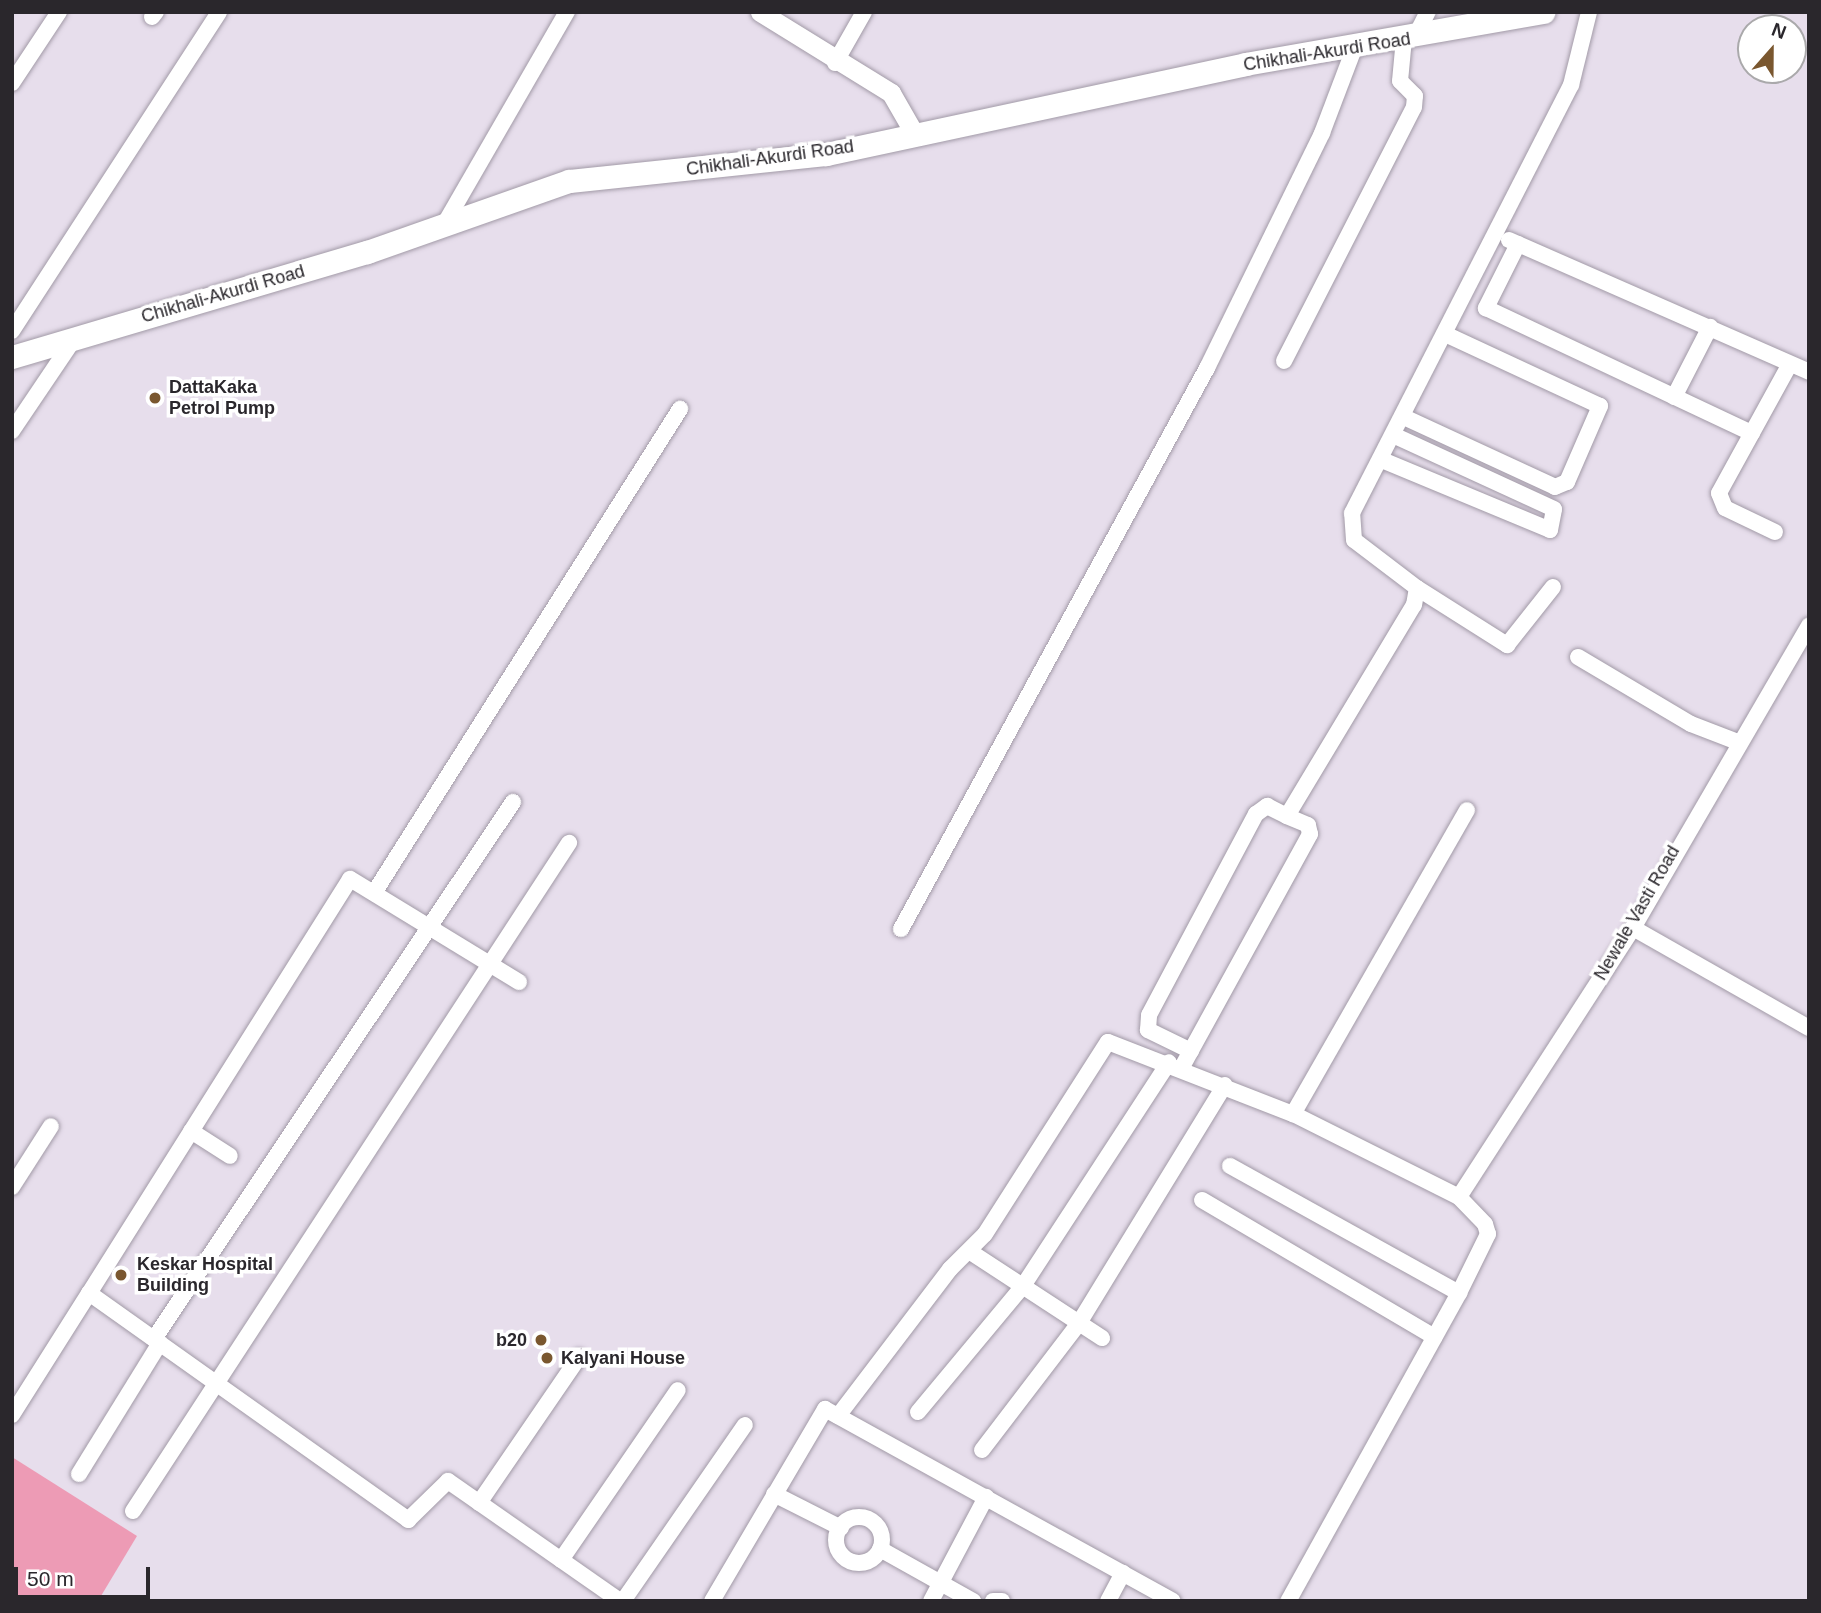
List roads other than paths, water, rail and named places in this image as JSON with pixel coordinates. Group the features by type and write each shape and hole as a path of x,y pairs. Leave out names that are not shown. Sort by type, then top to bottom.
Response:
{"main road":[{"name":"Chikhali-Akurdi Road","path":"12,357 445,223 569,181 814,155 1355,46 1543,12"}],"street":[{"path":"12,83 60,12"},
{"path":"12,331 219,12"},
{"path":"445,223 567,12"},
{"path":"760,12 835,63 891,93 914,133"},
{"path":"835,63 864,12"},
{"path":"1284,361 1414,107 1415,96 1400,81 1410,38 1428,12"},
{"path":"1553,587 1507,645 1417,588 1354,540 1349,524 1406,418 1572,85 1589,12"},
{"path":"901,929 1207,368 1322,133 1355,46"},
{"path":"1497,235 1809,372"},
{"path":"1518,244 1486,308 1752,433"},
{"path":"1674,397 1710,327"},
{"path":"1406,418 1555,487 1567,482 1600,407 1447,335"},
{"path":"12,431 74,339"},
{"path":"1775,532 1718,501 1790,364"},
{"path":"374,893 680,409"},
{"path":"1382,460 1550,530 1554,509 1395,436"},
{"path":"1287,816 1414,605 1417,588"},
{"name":"Newale Vasti Road","path":"1460,1198 1633,928 1738,743 1809,625"},
{"path":"1578,657 1691,724 1738,743"},
{"path":"79,1474 157,1341 513,802"},
{"path":"918,1412 1023,1286 1176,1065 1191,1051 1310,834 1308,825 1267,806 1256,814 1149,1015 1148,1030 1191,1051"},
{"path":"1293,1114 1467,810"},
{"path":"133,1511 214,1381 569,843"},
{"path":"12,1415 350,879 519,982"},
{"path":"1633,928 1809,1028"},
{"path":"838,1416 969,1251 1108,1042 1225,1085 1293,1114 1460,1198 1489,1230 1459,1293 1289,1601"},
{"path":"982,1450 1079,1323 1225,1085"},
{"path":"12,1187 51,1126"},
{"path":"191,1131 230,1156"},
{"path":"1230,1166 1459,1293"},
{"path":"1202,1200 1435,1337"},
{"path":"969,1251 1102,1338"},
{"path":"89,1293 408,1520 448,1481 622,1601 745,1424"},
{"path":"480,1503 579,1357"},
{"path":"561,1560 678,1390"},
{"path":"712,1601 825,1409 1173,1601"},
{"path":"774,1494 841,1528"},
{"path":"931,1601 986,1497"},
{"path":"856,1516 885,1535 880,1549 863,1565 836,1549 841,1528 856,1516"},
{"path":"880,1549 973,1601"},
{"path":"1108,1601 1123,1573"},
{"path":"993,1601 1002,1601"}],"place":[{"name":"DattaKaka Petrol Pump","path":"155,398"},
{"name":"Keskar Hospital Building","path":"121,1275"},
{"name":"b20","path":"541,1340"},
{"name":"Kalyani House","path":"547,1358"}]}
